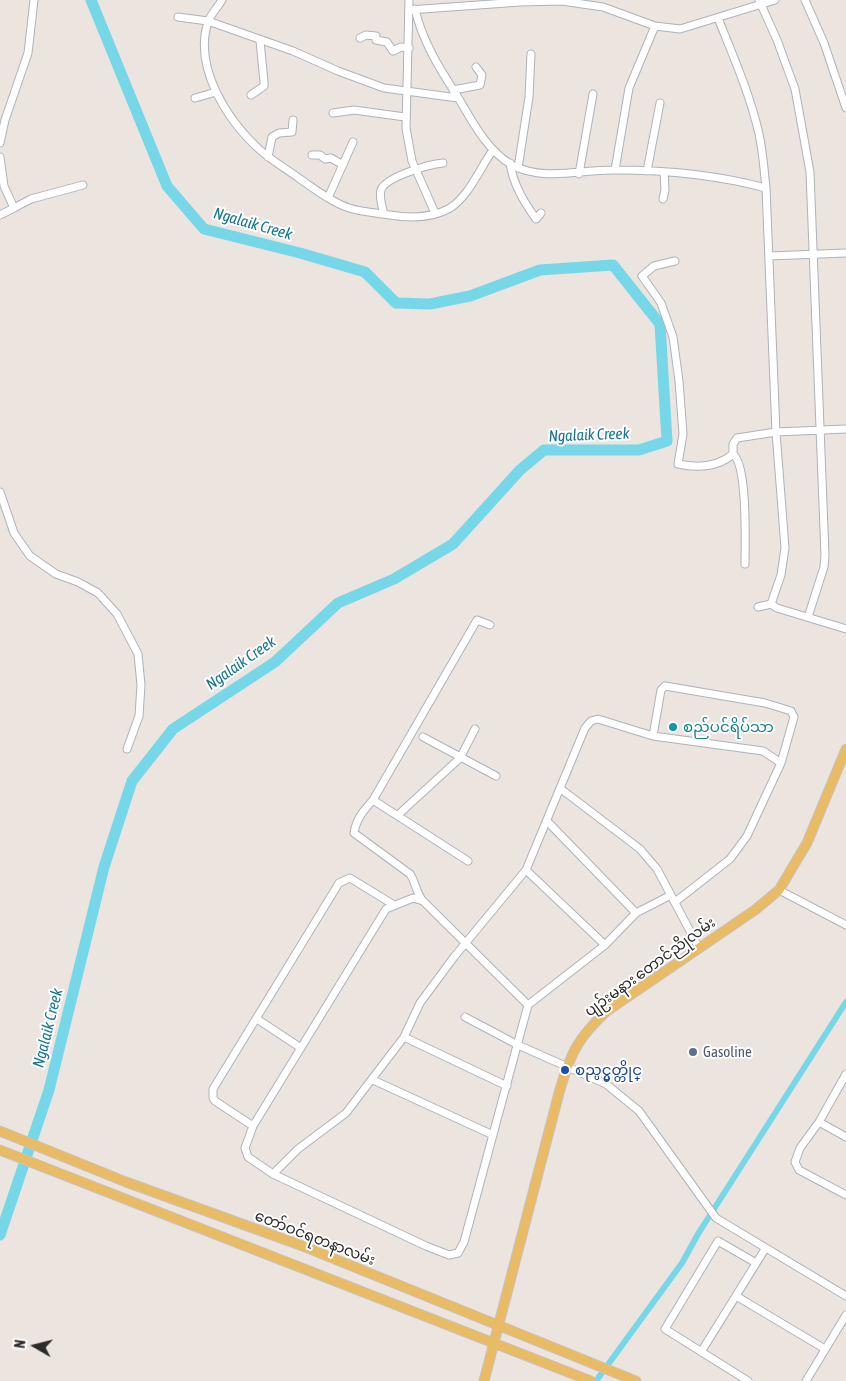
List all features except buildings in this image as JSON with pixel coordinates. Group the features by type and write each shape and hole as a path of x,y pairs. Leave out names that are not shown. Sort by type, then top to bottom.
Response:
{"main road":[{"name":"ပျဉ်းမနား တောင်ညိုလမ်း","path":"484,1381 566,1068 575,1047 587,1029 607,1011 755,910 779,890 808,843 846,749"},
{"name":"တော်ဝင်ရတနာလမ်း","path":"0,1131 126,1182 300,1246 636,1381"},
{"name":"တော်ဝင်ရတနာလမ်း","path":"0,1150 291,1262 493,1344 587,1379"}],"street":[{"path":"0,143 4,120 28,54 34,0"},
{"path":"222,0 208,21 206,64 216,92 233,121 268,157 328,198 349,208 384,214 413,217 435,213 452,206 493,150"},
{"path":"409,0 424,36 458,98 493,150 518,168 557,174 579,174 615,170 714,176 766,188"},
{"path":"412,10 562,1 603,7 655,26 680,29 718,18 760,2 775,0"},
{"path":"805,0 824,43 846,108"},
{"path":"760,2 790,75 799,107 810,172 821,430 824,567 808,617"},
{"path":"412,10 405,117 408,146 415,171 435,213"},
{"path":"178,17 208,21 260,41 293,51 369,83 406,91 458,98"},
{"path":"718,18 752,108 759,135 766,188 776,432 785,548 781,575 771,604"},
{"path":"615,170 629,88 655,26"},
{"path":"360,38 366,35 376,36 376,40 387,42 393,51 401,47 409,48"},
{"path":"251,95 264,86 260,41"},
{"path":"518,168 530,97 531,54"},
{"path":"453,90 480,85 482,76 476,67"},
{"path":"195,98 216,92"},
{"path":"579,174 593,94"},
{"path":"647,171 660,103"},
{"path":"333,113 351,110 405,117"},
{"path":"268,157 272,137 279,133 292,132 293,120"},
{"path":"328,198 352,142"},
{"path":"312,154 320,155 326,159 331,158 343,165"},
{"path":"0,157 4,186 14,208"},
{"path":"384,214 380,196 382,188 388,182 425,166 443,163"},
{"path":"510,163 512,176 528,209 536,219 541,214"},
{"path":"663,199 665,190 664,172"},
{"path":"0,216 31,199 83,185"},
{"path":"769,256 846,253"},
{"path":"675,261 654,266 642,276 661,303 673,337 679,381 682,434 678,464 690,467 708,466 726,459 732,454"},
{"path":"745,564 746,521 739,463 732,454 733,444 737,438 776,432 846,429"},
{"path":"0,492 14,533 30,556 56,574 78,582 98,593 117,614 138,654 141,685 139,716 127,749"},
{"path":"758,607 771,604 777,608 846,628"},
{"path":"490,624 477,620 373,800 362,812 355,825 354,833 410,874 415,882 418,896 467,942 528,1005"},
{"path":"653,736 661,690 665,686 765,703 791,711 794,715 781,763 747,836 730,858 675,902"},
{"path":"273,1174 298,1149 346,1113 404,1037 420,1003 526,870 548,822 586,728 591,721 598,719 653,736 763,751 781,763"},
{"path":"398,815 461,757 475,729"},
{"path":"423,737 496,776"},
{"path":"561,789 640,849 657,869 699,948"},
{"path":"373,800 468,861"},
{"path":"548,822 636,913"},
{"path":"526,870 605,945"},
{"path":"253,1126 215,1101 212,1095 213,1089 342,880 350,878 394,905"},
{"path":"779,890 846,925"},
{"path":"423,901 413,898 386,908 253,1126 245,1148 248,1157 273,1174 399,1234 449,1255 458,1253 464,1242 528,1005 605,945 636,913 671,894"},
{"path":"465,1017 566,1068 606,1084 639,1111 716,1218 846,1296"},
{"path":"257,1019 301,1048"},
{"path":"404,1037 507,1086"},
{"path":"846,1074 819,1122 795,1156 796,1167 846,1194"},
{"path":"373,1080 493,1135"},
{"path":"819,1122 846,1137"},
{"path":"748,1381 665,1329 718,1241 756,1263"},
{"path":"701,1352 765,1249"},
{"path":"736,1296 825,1349"},
{"path":"806,1381 846,1315"}],"waterway":[{"name":"Ngalaik Creek","path":"0,1235 49,1090 104,867 132,781 173,729 275,662 338,603 394,579 453,544 520,470 544,450 639,450 667,441 660,324 613,265 540,270 470,296 430,304 396,303 365,272 300,253 204,229 167,186 91,0"},
{"path":"596,1381 682,1263 698,1234 846,1002"}],"place":[{"name":"စည်ပင်ရိပ်သာ","path":"673,727"},
{"name":"Gasoline","path":"693,1052"},
{"name":"စည္ပင္မွတ္တိုင္","path":"565,1070"}]}
